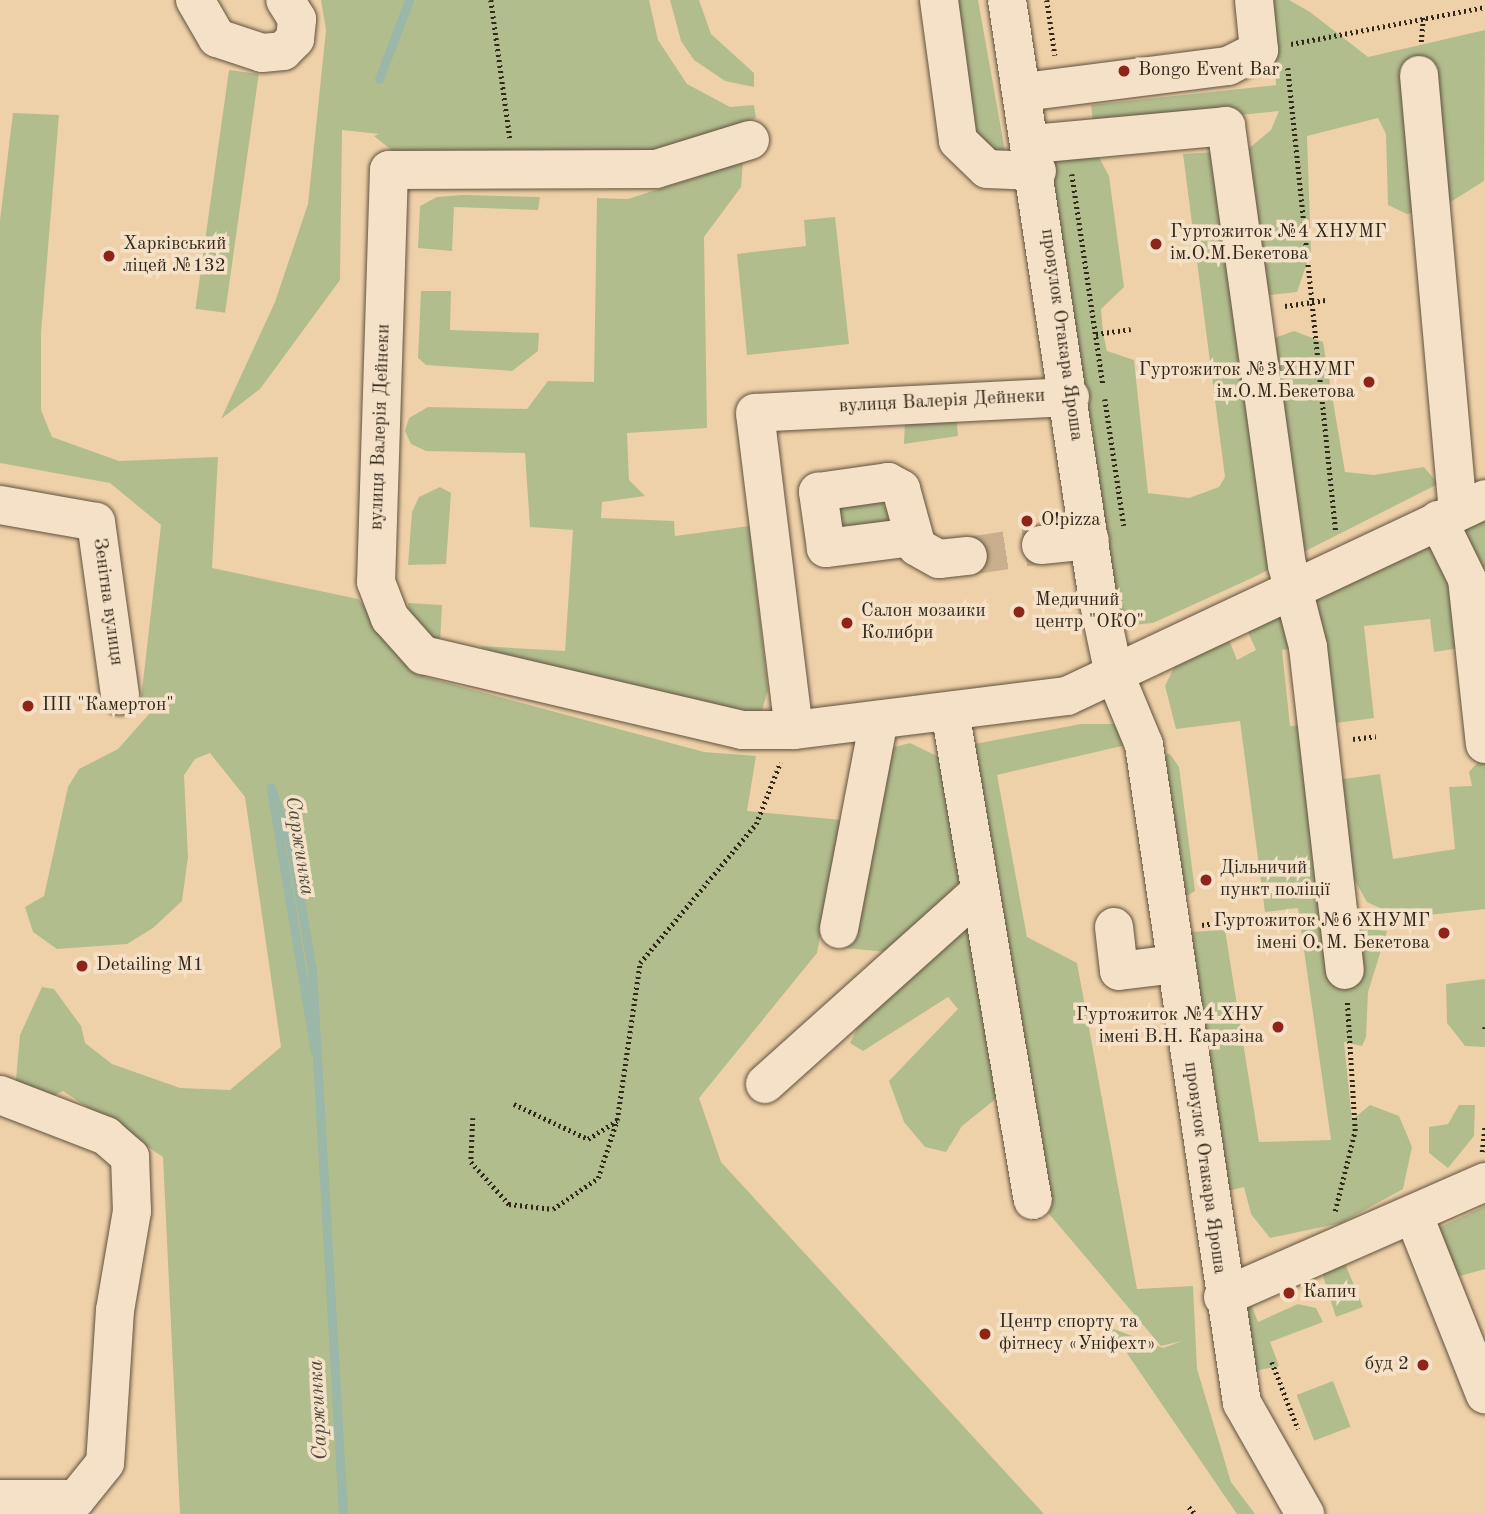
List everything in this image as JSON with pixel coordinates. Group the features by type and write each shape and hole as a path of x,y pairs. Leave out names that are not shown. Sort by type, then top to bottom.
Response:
{"street":[{"path":"195,0 217,38 262,53 283,51 295,39 297,19 285,0"},
{"path":"939,0 958,141 987,169 1046,151 1227,126 1292,587 1308,647 1345,970"},
{"name":"провулок Отакара Яроша","path":"1007,0 1042,90 1070,397 1107,538 1113,670 1144,745 1223,1297 1242,1403 1305,1514"},
{"path":"1042,90 1228,66 1259,50 1254,0"},
{"path":"1419,75 1485,744"},
{"name":"вулиця Валерія Дейнеки","path":"750,140 656,169 389,170 376,582 390,618 424,655 742,730 794,730 1067,696 1113,670"},
{"name":"вулиця Валерія Дейнеки","path":"794,730 755,413 1070,397"},
{"name":"Зенітна вулиця","path":"0,505 96,522 120,695"},
{"path":"1113,670 1460,510"},
{"path":"913,537 939,559 968,556"},
{"path":"1041,545 1107,538"},
{"path":"950,711 1032,1200"},
{"path":"839,929 879,720"},
{"path":"765,1084 980,891"},
{"path":"1114,927 1119,971 1175,964"},
{"path":"0,1095 106,1136 130,1157 132,1211 115,1310 105,1463 76,1499 0,1499"},
{"name":"провулок Отакара Яроша","path":"1223,1297 1323,1256 1485,1182"},
{"path":"1414,1216 1473,1330 1485,1394"}],"path":[{"path":"491,0 514,169"},
{"path":"1042,90 1047,0"},
{"path":"1337,541 1286,45 1485,7"},
{"path":"1046,151 1096,334 1107,538"},
{"path":"1255,310 1326,300"},
{"path":"1096,334 1131,329"},
{"path":"473,1118 471,1161 509,1204 553,1209 598,1178 617,1120 640,963 755,824 794,730"},
{"path":"1195,926 1226,921"},
{"path":"1323,1256 1355,1131 1345,970"},
{"path":"514,1104 588,1139 617,1120"},
{"path":"1189,1507 1195,1514"}],"green space":[{"path":"321,0 649,0 658,40 687,84 730,107 754,105 756,118 649,158 394,152 374,136 379,134 342,130 340,280 260,389 221,419 275,302 308,204 326,30"},
{"path":"670,0 699,0 711,34 754,73 754,87 725,81 694,60 681,41"},
{"path":"947,0 978,0 1006,157 980,153"},
{"path":"1272,0 1289,0 1310,12 1368,57 1485,30 1484,181 1441,208 1407,214 1388,205 1386,134 1378,118 1307,136 1311,251 1297,292 1269,295 1264,284 1246,348 1294,331 1323,342 1345,472 1374,475 1424,467 1438,484 1252,578 1153,623 1122,626 1113,610 1047,158 1095,150 1109,176 1124,287 1101,309 1103,333 1107,351 1134,360 1148,493 1189,498 1219,487 1225,477 1183,154 1247,150 1271,130 1279,111 1094,130 1091,105 1276,85"},
{"path":"229,70 259,74 225,313 195,309"},
{"path":"13,113 59,115 41,333 41,410 52,437 119,461 218,457 212,568 358,599 425,677 704,752 756,756 747,811 842,820 817,953 699,1098 721,1162 1044,1514 180,1514 163,1157 63,1091 47,1099 15,1091 20,1035 42,987 54,989 81,1026 85,1043 112,1064 180,1088 230,1090 281,1047 245,797 210,753 195,759 184,775 188,857 182,901 153,928 127,944 57,949 33,932 25,907 44,896 68,787 79,769 118,749 150,713 141,699 161,525 110,483 0,463 0,220"},
{"path":"743,162 741,187 704,237 707,428 627,433 629,480 645,496 602,502 601,518 674,521 675,536 749,526 768,690 760,717 568,679 479,646 565,651 573,530 530,527 525,453 426,451 411,444 405,431 409,418 428,407 527,409 548,381 594,382 597,198 628,199"},
{"path":"437,197 540,197 538,210 454,207 452,251 418,248 420,206"},
{"path":"835,217 849,344 747,355 737,254 806,246 804,220"},
{"path":"421,291 451,291 450,330 539,333 538,351 512,371 426,365 418,358"},
{"path":"956,414 958,436 904,444 905,420"},
{"path":"440,487 451,493 446,564 408,565 412,512 419,497"},
{"path":"881,502 890,514 885,525 844,533 839,507"},
{"path":"1485,513 1485,644 1434,652 1430,619 1364,626 1374,718 1328,724 1313,591"},
{"path":"408,603 442,605 440,644 410,616"},
{"path":"1286,613 1301,647 1282,650 1290,726 1310,725 1357,928 1387,931 1368,992 1366,1037 1362,1046 1344,1042 1352,1120 1370,1105 1399,1116 1412,1147 1403,1189 1341,1223 1270,1238 1251,1214 1244,1187 1220,1193 1189,932 1225,930 1259,1142 1331,1140 1298,908 1265,912 1240,721 1176,729 1165,686 1174,667 1228,637 1237,660 1256,650 1247,630"},
{"path":"1081,724 1116,724 1126,745 997,775 1027,937 1077,963 1137,1289 1193,1286 1197,1369 1231,1482 1255,1514 1237,1514 1109,1327 1163,1348 1182,1341 1161,1346 1039,1202 969,745"},
{"path":"910,743 945,760 967,873 898,953 845,948 887,749"},
{"path":"1170,754 1179,767 1195,891 1185,897 1164,755"},
{"path":"1485,754 1485,909 1401,918 1367,902 1349,870 1337,780 1380,774 1393,859 1455,849 1449,787 1472,786 1469,772"},
{"path":"975,907 998,1097 962,1126 946,1152 925,1147 904,1122 889,1081 958,1009 948,997 863,1051 850,1043 862,1018"},
{"path":"1485,979 1485,1047 1465,1046 1447,1023 1446,984"},
{"path":"1459,1105 1475,1105 1474,1136 1448,1168 1429,1153 1429,1127 1448,1124"},
{"path":"1485,1206 1485,1269 1453,1278 1436,1229"},
{"path":"1343,1259 1363,1307 1336,1317 1321,1270"},
{"path":"1251,1304 1258,1322 1298,1304 1316,1308 1323,1322 1270,1342 1279,1366 1255,1371 1240,1312"},
{"path":"1333,1381 1351,1427 1314,1441 1297,1395"}],"waterway":[{"name":"Саржинка","path":"379,79 409,0"},
{"name":"Саржинка","path":"315,1052 271,788 290,843 312,970 343,1514"}],"tunnel":[{"path":"968,556 1041,545"}],"place":[{"name":"Bongo Event Bar","path":"1124,71"},
{"name":"Гуртожиток №4 ХНУМГ ім.О.М.Бекетова","path":"1156,244"},
{"name":"Харківський ліцей №132","path":"109,256"},
{"name":"Гуртожиток №3 ХНУМГ ім.О.М.Бекетова","path":"1369,382"},
{"name":"O!pizza","path":"1027,521"},
{"name":"Медичний центр \"ОКО\"","path":"1019,612"},
{"name":"Салон мозаики Колибри","path":"847,623"},
{"name":"ПП \"Камертон\"","path":"28,706"},
{"name":"Дільничий пункт поліції","path":"1206,880"},
{"name":"Гуртожиток №6 ХНУМГ імені О. М. Бекетова","path":"1444,933"},
{"name":"Detailing M1","path":"82,966"},
{"name":"Гуртожиток №4 ХНУ імені В.Н. Каразіна","path":"1278,1027"},
{"name":"Капич","path":"1289,1293"},
{"name":"Центр спорту та фітнесу «Уніфехт»","path":"985,1334"},
{"name":"буд 2","path":"1423,1365"}]}
